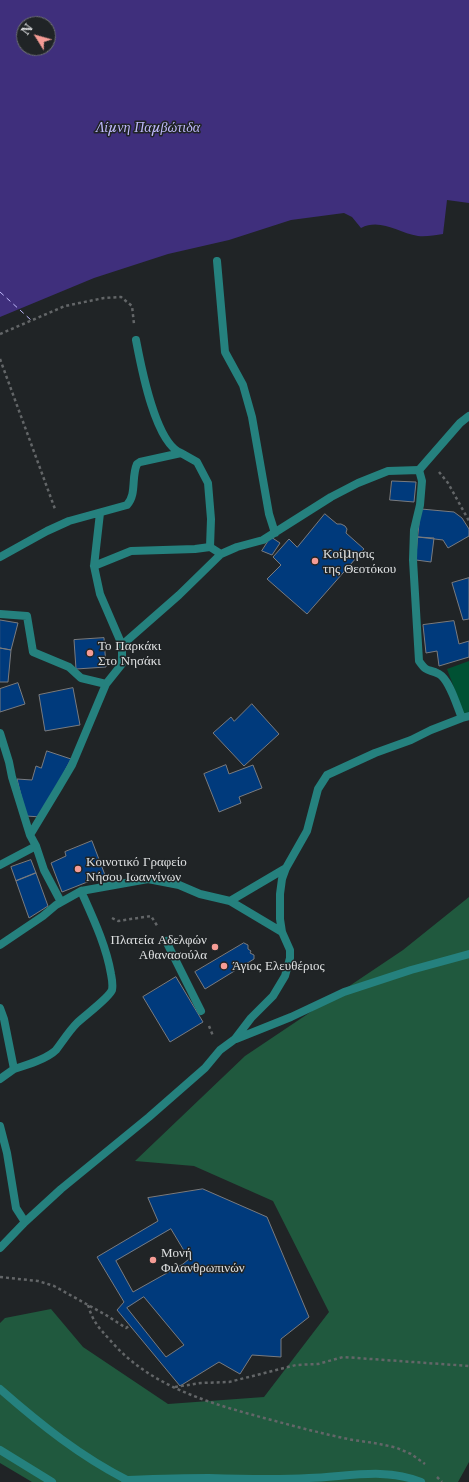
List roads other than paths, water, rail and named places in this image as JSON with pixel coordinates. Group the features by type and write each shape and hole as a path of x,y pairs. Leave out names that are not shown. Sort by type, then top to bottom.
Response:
{"street":[{"path":"217,261 225,352 243,384 252,417 269,514 275,533"},
{"path":"136,340 144,381 159,426 173,449 197,462 208,483 211,519 210,547"},
{"path":"122,645 179,595 221,554 237,547 263,540 331,497 358,483 388,471 419,470 469,416"},
{"path":"0,557 60,525 125,506 129,503 132,493 135,468 140,462 181,453"},
{"path":"235,1039 251,1018 273,996 285,976 290,958 290,950 282,932 280,919 280,894 282,879 286,868 307,831 318,790 327,775 375,753 466,717 449,685 440,674 425,670 419,661 413,560 414,530 420,505 422,481 419,470"},
{"path":"30,834 72,765 106,684 122,664 122,645 100,594 94,566 100,513"},
{"path":"94,566 131,551 195,549 210,547 221,554"},
{"path":"0,614 27,616 33,652 69,667 81,678 106,684"},
{"path":"0,733 30,834 36,846 44,870 61,902"},
{"path":"0,865 36,846"},
{"path":"230,901 286,868"},
{"path":"0,945 61,902 81,891 148,879 179,885 200,894 230,901 282,932"},
{"path":"0,1079 14,1069 36,1062 53,1052 68,1033 94,1007 105,999 112,990 108,958 100,932 81,891"},
{"path":"166,941 201,1011"},
{"path":"0,1248 25,1222 61,1189 149,1117 205,1068 220,1050 235,1039 291,1017 344,992 411,970 469,954"},
{"path":"0,1008 4,1019 14,1069"},
{"path":"0,1126 7,1153 16,1208 25,1222"},
{"path":"0,1389 58,1438 104,1469 128,1481 207,1478 242,1480 377,1474 397,1475 421,1482"},
{"path":"0,1450 52,1482"}],"water":[{"name":"Λίμνη Παμβώτιδα","path":"0,0 469,0 469,203 447,200 443,234 418,236 383,225 368,225 361,228 352,217 344,213 291,220 229,240 168,254 94,278 0,317"}],"place":[{"name":"Κοίμησις της Θεοτόκου","path":"315,561"},
{"name":"Το Παρκάκι Στο Νησάκι","path":"90,653"},
{"name":"Κοινοτικό Γραφείο Νήσου Ιωαννίνων","path":"78,869"},
{"name":"Πλατεία Αδελφών Αθανασούλα","path":"215,947"},
{"name":"Άγιος Ελευθέριος","path":"224,966"},
{"name":"Μονή Φιλανθρωπινών","path":"153,1260"}]}
